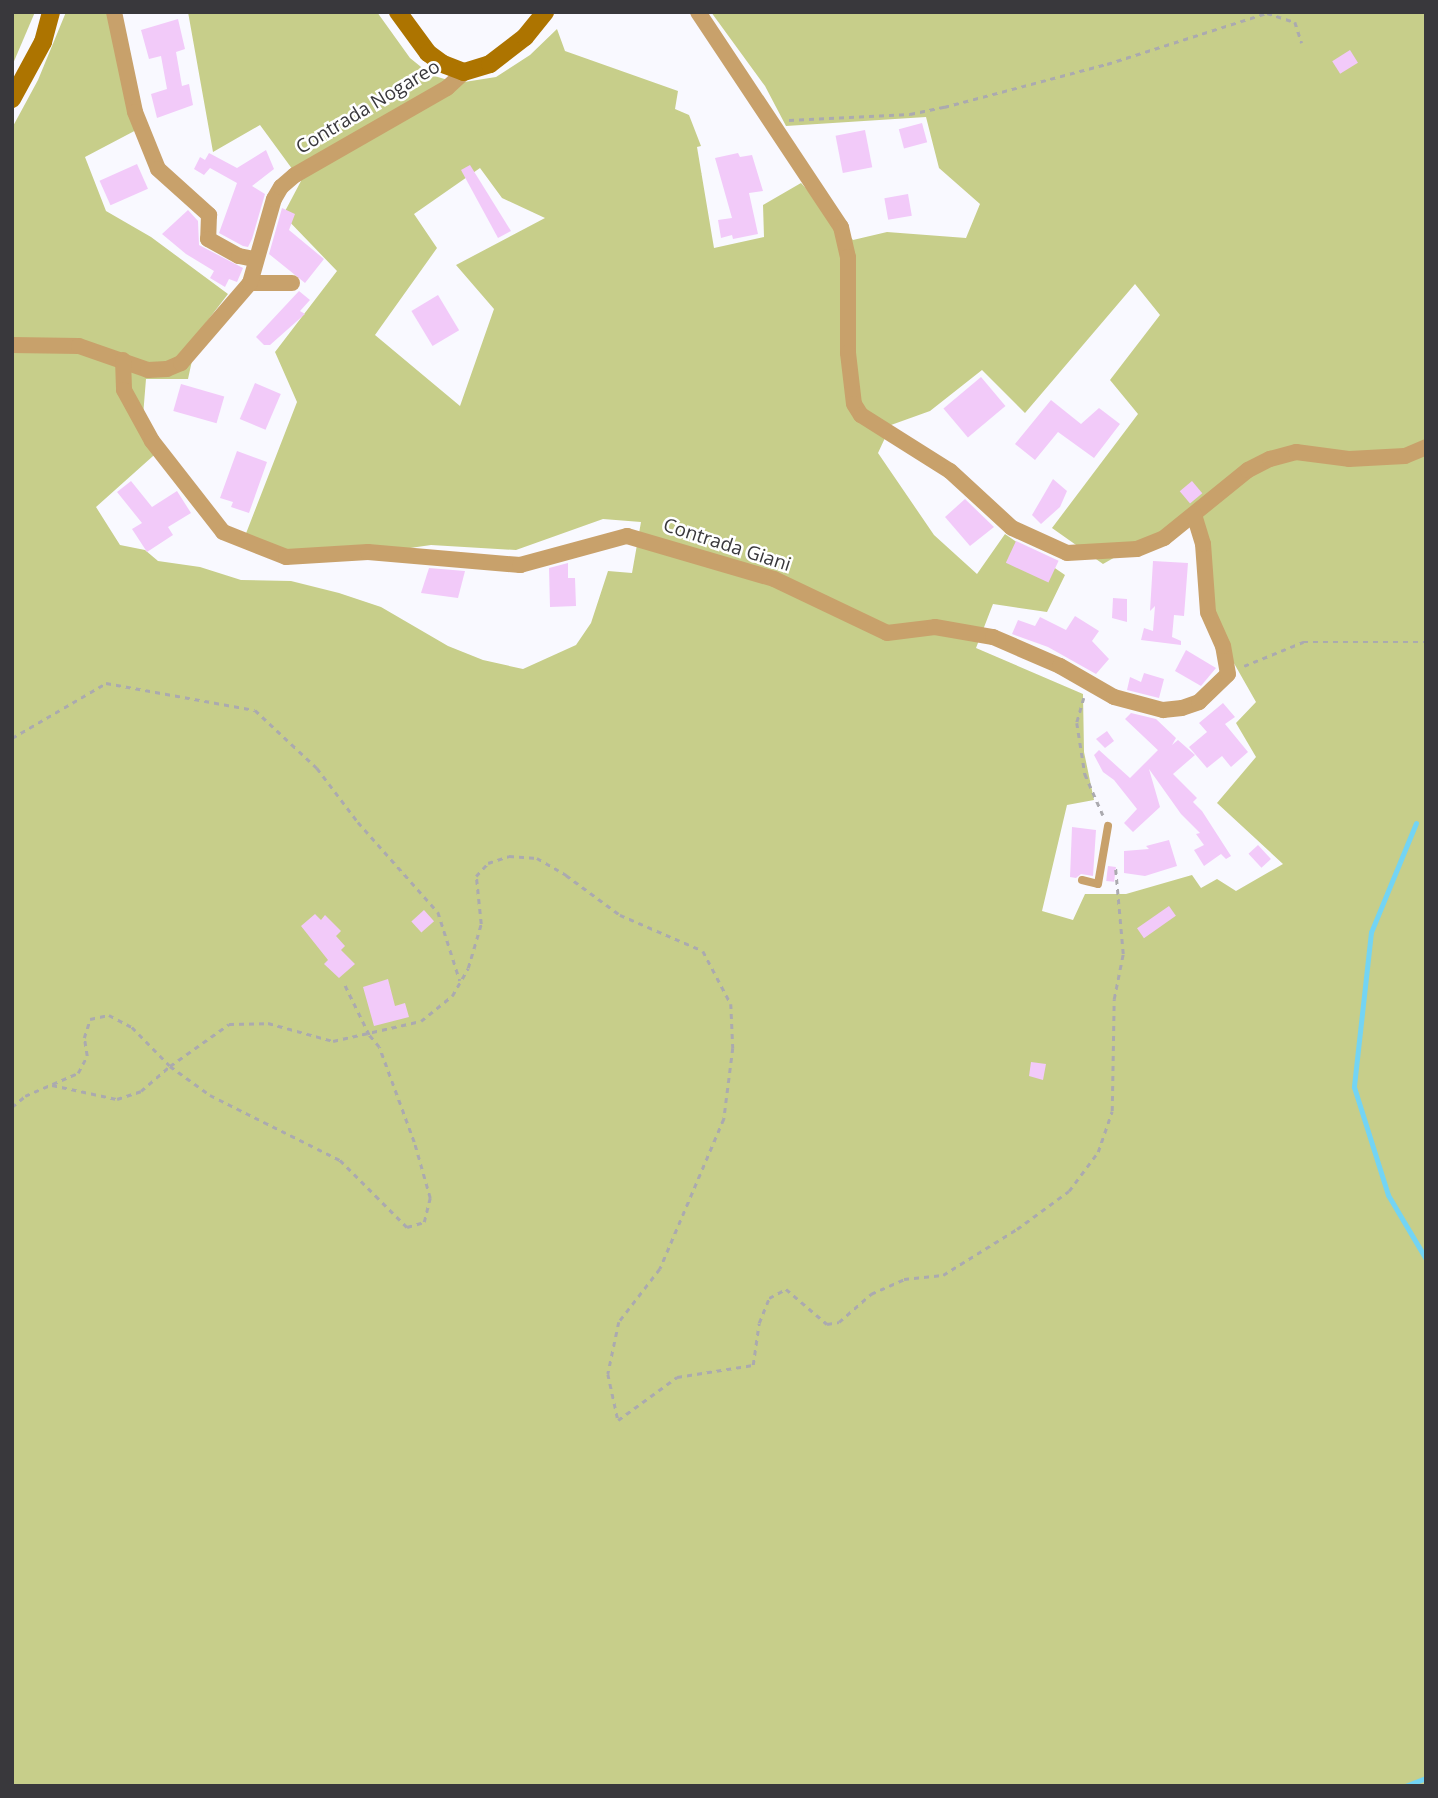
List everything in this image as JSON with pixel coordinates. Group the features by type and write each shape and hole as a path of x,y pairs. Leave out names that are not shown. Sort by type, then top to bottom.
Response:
{"street":[{"path":"12,99 43,42 51,12"},
{"path":"114,12 135,112 158,169 209,215 208,239 239,256 255,259"},
{"name":"Contrada Nogareo","path":"12,345 79,346 148,370 167,369 181,363 250,283 274,199 281,187 295,176 447,88 464,72 443,64 428,53 398,12"},
{"path":"464,72 490,64 525,37 545,12"},
{"path":"698,12 841,227 848,257 849,385 853,404 861,415 950,471 1012,528 1067,553 1136,549 1164,538 1248,470 1270,458 1296,452 1349,459 1405,456 1426,447"},
{"path":"250,283 292,283"},
{"name":"Contrada Giani","path":"124,360 124,390 152,441 223,532 286,556 368,552 520,565 626,536 774,579 887,633 935,627 993,637 1088,681 1114,697 1163,710 1182,708 1199,702 1228,674"},
{"path":"1194,514 1203,544 1208,612 1223,646 1228,674"}],"lane":[{"path":"1082,880 1098,884 1108,827"}],"path":[{"path":"769,121 910,114 944,107 1107,64 1267,13 1294,22 1302,43"},
{"path":"1228,674 1303,642 1426,642"},
{"path":"1088,681 1077,723 1085,774 1108,827"},
{"path":"12,738 106,683 255,710 317,768 358,822 438,912 460,981"},
{"path":"52,1085 117,1099 141,1091 170,1066 229,1024 268,1023 333,1041 369,1035 421,1021 452,996 468,968 481,925 476,876 488,863 509,856 537,858 566,875 620,915 703,951 731,1004 733,1048 724,1119 660,1269 619,1322 608,1374 618,1420 677,1377 753,1365 759,1323 769,1298 786,1289 827,1324 839,1322 871,1294 904,1279 943,1275 1017,1229 1069,1191 1098,1152 1112,1111 1114,999 1123,954 1114,859"},
{"path":"12,1107 25,1096 78,1073 87,1056 84,1038 90,1019 109,1015 132,1027 170,1066 210,1095 340,1160 407,1227 424,1222 430,1198 414,1142 379,1047 369,1035 345,986"}],"green space":[{"path":"12,12 35,12 12,66"},
{"path":"66,12 118,12 142,127 85,157 106,211 151,237 228,294 198,333 188,379 146,379 143,416 162,448 96,507 120,545 145,550 158,561 200,567 241,580 291,581 339,593 381,607 448,646 483,660 523,669 576,645 591,623 608,571 632,573 641,522 603,519 516,550 431,545 319,561 245,536 297,402 275,352 337,271 283,215 301,181 260,125 213,152 188,12 377,12 410,58 431,75 458,83 496,77 530,55 557,29 565,51 678,91 675,109 689,115 701,146 697,147 714,248 764,237 763,205 801,183 853,240 887,232 966,238 980,204 939,168 926,117 786,126 765,86 711,12 1426,12 1426,1786 12,1786 12,128 38,80","holes":["480,168 502,198 545,218 456,265 494,309 460,406 375,335 437,248 414,214","1135,284 1160,315 1110,380 1138,414 1052,528 1103,564 1187,516 1205,542 1202,607 1256,702 1236,723 1256,757 1217,803 1283,864 1236,891 1217,879 1201,888 1192,875 1126,894 1085,894 1073,920 1042,911 1067,805 1094,800 1084,752 1083,694 976,648 993,604 1047,612 1065,575 1005,534 977,574 934,535 878,453 891,425 930,411 982,370 1025,413"]}],"building":[{"path":"178,19 185,49 176,52 182,86 189,84 193,105 157,118 151,94 167,89 161,56 149,59 141,30"},
{"path":"1350,50 1358,63 1340,74 1332,61"},
{"path":"922,123 927,142 904,149 899,129"},
{"path":"865,130 872,167 843,173 836,136"},
{"path":"266,150 274,169 252,186 265,194 252,239 248,247 243,246 219,233 237,183 210,168 204,175 194,169 200,157 205,160 209,153 237,168"},
{"path":"738,153 740,157 752,155 763,191 749,193 758,234 733,239 732,235 721,238 718,220 732,218 715,158"},
{"path":"137,164 148,189 111,205 100,181"},
{"path":"470,165 511,231 498,238 461,170"},
{"path":"908,194 912,216 888,220 884,198"},
{"path":"282,208 295,214 289,230 324,259 305,283 269,254"},
{"path":"188,210 198,221 199,245 243,268 237,282 229,279 225,287 210,278 214,271 186,254 162,234"},
{"path":"299,291 310,300 300,311 305,314 270,345 264,345 256,337"},
{"path":"438,295 459,330 433,346 411,311"},
{"path":"981,377 1005,406 968,438 943,408"},
{"path":"255,383 281,394 266,430 240,419"},
{"path":"181,384 224,396 217,423 173,411"},
{"path":"1051,400 1081,424 1099,408 1120,424 1094,458 1058,432 1035,460 1015,444"},
{"path":"237,451 267,462 249,513 231,507 233,502 220,498"},
{"path":"1053,479 1067,491 1060,507 1041,524 1032,515"},
{"path":"131,481 152,507 177,491 191,513 168,527 173,535 147,552 132,529 142,523 117,492"},
{"path":"1192,481 1202,493 1190,504 1180,491"},
{"path":"965,499 994,527 970,546 945,517"},
{"path":"1016,541 1059,561 1048,583 1006,563"},
{"path":"1153,561 1188,563 1184,616 1174,615 1172,637 1181,641 1181,645 1141,640 1144,628 1153,631 1155,606 1150,611"},
{"path":"568,563 568,578 575,578 576,606 550,607 549,568"},
{"path":"429,568 465,571 458,598 421,593"},
{"path":"1113,598 1127,599 1127,622 1112,618"},
{"path":"1075,616 1099,631 1092,641 1109,659 1096,674 1048,647 1012,634 1018,620 1035,626 1040,617 1066,630"},
{"path":"1186,650 1216,668 1201,686 1175,671"},
{"path":"1144,673 1164,679 1159,698 1127,690 1130,677 1141,682"},
{"path":"1223,703 1235,717 1225,724 1248,752 1231,767 1222,756 1207,768 1189,747 1207,732 1199,723"},
{"path":"1131,713 1156,719 1176,738 1172,745 1178,740 1195,755 1173,774 1197,798 1193,802 1202,811 1231,856 1226,859 1221,854 1204,866 1194,850 1204,845 1196,834 1200,833 1181,814 1149,769 1160,807 1133,832 1124,823 1137,809 1114,780 1103,772 1094,755 1099,750 1130,778 1158,750 1125,719"},
{"path":"1107,731 1114,741 1105,748 1096,739"},
{"path":"1072,827 1096,830 1093,876 1081,874 1076,878 1070,877"},
{"path":"1169,840 1177,866 1145,876 1124,873 1124,851 1149,849 1146,846"},
{"path":"1258,845 1271,859 1261,868 1248,854"},
{"path":"1108,866 1116,867 1114,882 1106,881"},
{"path":"1169,906 1176,916 1144,938 1137,928"},
{"path":"424,910 434,921 421,933 411,921"},
{"path":"315,914 321,920 325,915 341,931 336,936 345,946 341,950 355,964 339,978 324,964 328,960 301,926"},
{"path":"388,979 395,1006 405,1003 409,1017 374,1026 363,987"},
{"path":"1031,1062 1046,1064 1043,1080 1029,1076"}],"waterway":[{"path":"1416,823 1371,932 1354,1087 1388,1195 1426,1259"},
{"path":"1405,1786 1426,1778"}]}
